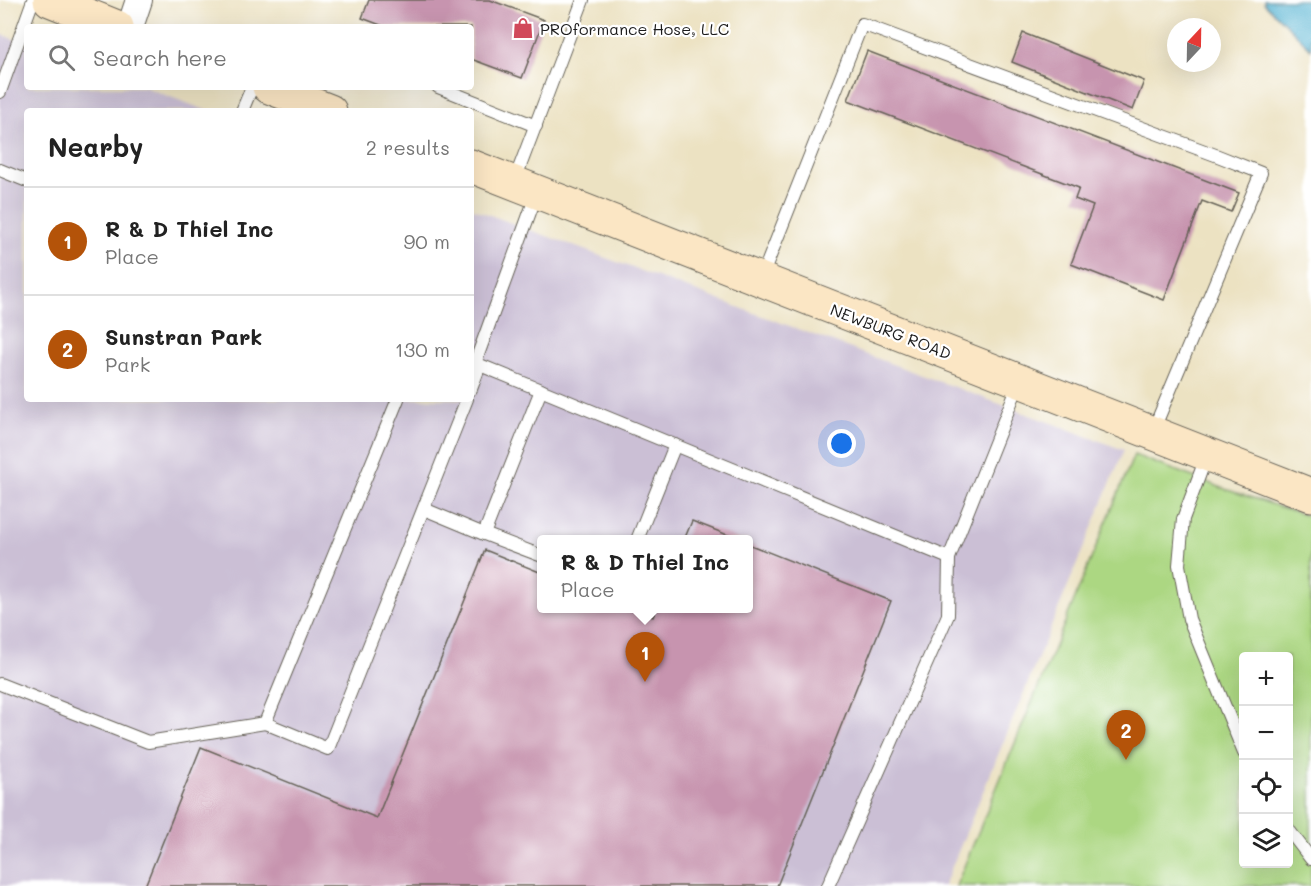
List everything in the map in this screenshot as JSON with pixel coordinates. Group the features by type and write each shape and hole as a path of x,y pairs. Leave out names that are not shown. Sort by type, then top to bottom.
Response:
{"main road":[{"path":"50,0 110,24"},
{"path":"277,90 322,108"},
{"name":"NEWBURG ROAD","path":"474,167 1311,495"}],"street":[{"path":"131,24 140,0"}],"lane":[{"path":"24,24 33,0"},
{"path":"583,0 536,126 526,188 475,363 949,558"},
{"path":"760,280 862,24 1218,156 1261,173 1153,432"},
{"path":"0,92 24,25"},
{"path":"243,108 251,90"},
{"path":"446,90 536,126"},
{"path":"0,170 24,180"},
{"path":"828,886 948,615 949,558 1020,381"},
{"path":"484,534 541,390"},
{"path":"265,723 397,402"},
{"path":"0,684 148,742 265,723 328,749 466,402"},
{"path":"639,535 675,445"},
{"path":"1208,454 1183,519 1179,566 1189,619 1239,741"},
{"path":"424,509 537,554"},
{"path":"1293,836 1311,859"}],"shaded area":[{"path":"0,34 24,43 24,90 152,90 200,108 24,108 24,402 474,402 474,209 1124,450 944,886 0,886"}],"green space":[{"path":"1134,455 1225,489 1311,517 1311,886 956,886"}],"water":[{"path":"1264,0 1311,0 1311,49 1264,3"}],"building":[{"path":"369,0 490,0 544,20 522,78 474,60 474,24 378,24 362,18"},
{"path":"1023,33 1144,81 1133,110 1012,62"},
{"path":"867,51 1239,193 1231,212 1202,201 1164,300 1071,264 1093,206 1075,199 1079,188 848,100"},
{"path":"692,521 728,535 686,535"},
{"path":"753,546 891,601 777,886 145,886 201,747 377,818 485,550 537,571 537,613 643,613 653,617 655,613 753,613"}],"place":[{"name":"PROformance Hose, LLC","path":"523,28"},
{"name":"R & D Thiel Inc","path":"645,682"},
{"name":"Sunstran Park","path":"1126,760"}]}
